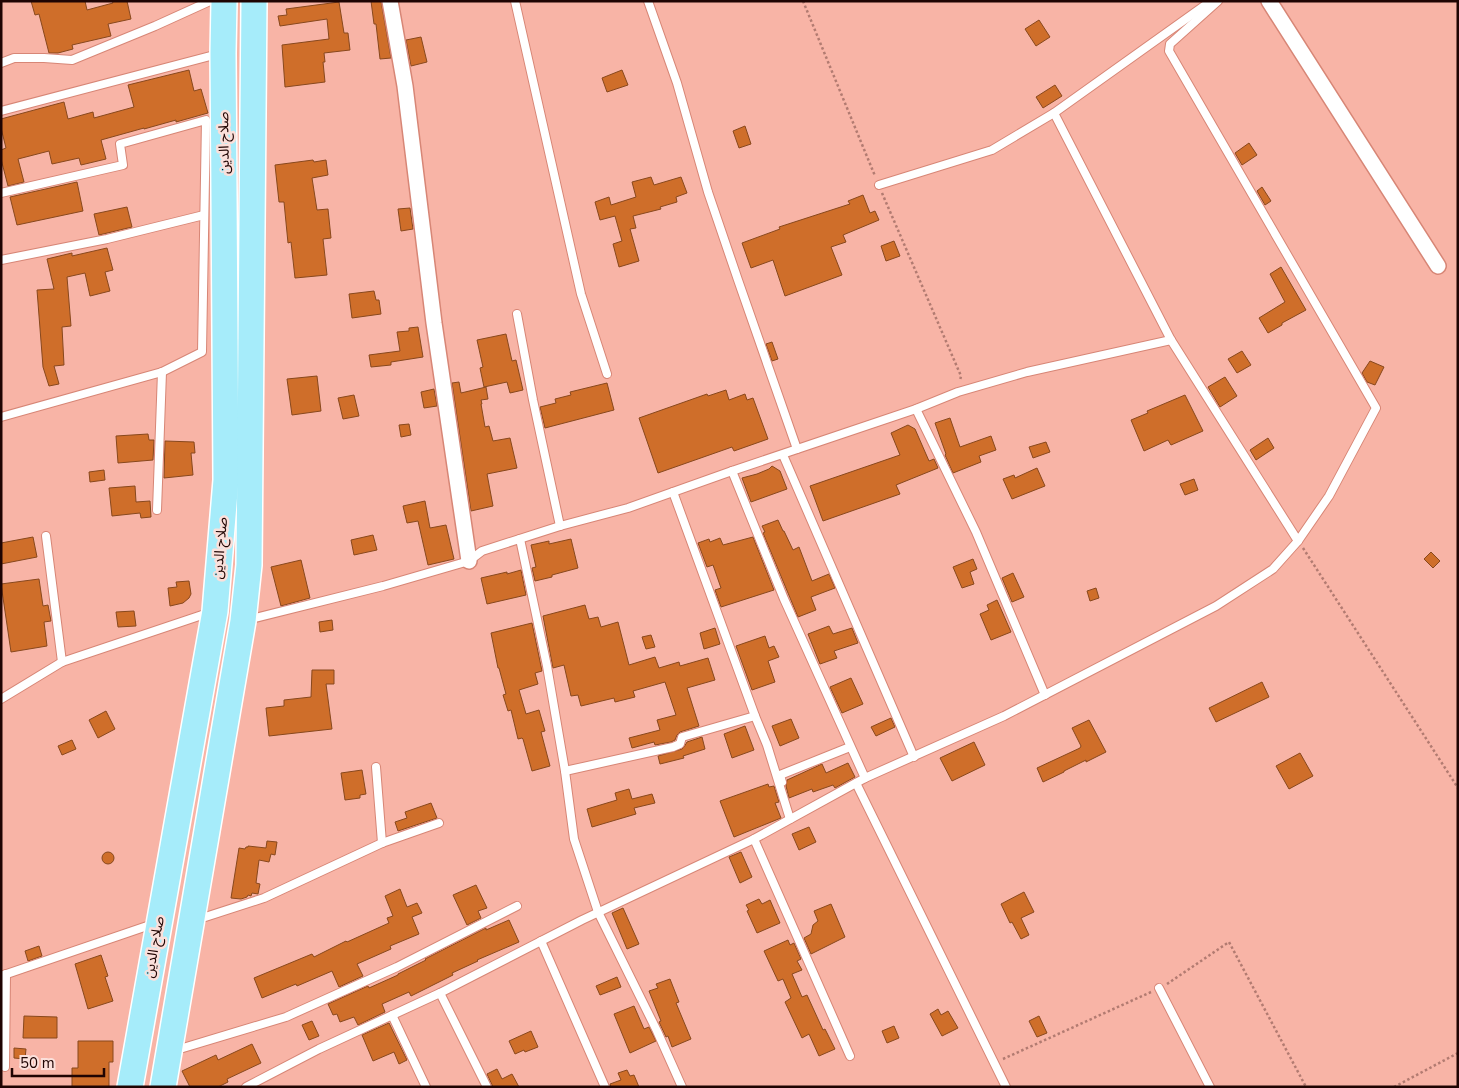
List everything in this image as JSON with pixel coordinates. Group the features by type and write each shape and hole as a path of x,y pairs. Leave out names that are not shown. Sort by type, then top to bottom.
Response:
{"highway":[{"name":"صلاح الدين","path":"130,1087 215,611 226,480 224,1"},
{"name":"صلاح الدين","path":"163,1087 243,621 249,565 254,1"}],"street":[{"path":"390,1 405,86 434,323 469,561"},
{"path":"1269,1 1438,266"}],"lane":[{"path":"1,64 14,58 72,60 210,1"},
{"path":"515,1 581,294 607,374"},
{"path":"648,1 677,84 714,210 798,449"},
{"path":"878,185 992,150 1054,113 1211,1"},
{"path":"246,1087 319,1048 440,993 598,912 754,839 865,778 1004,716 1216,606 1273,569 1298,541 1329,496 1376,408 1169,51 1170,44 1218,1"},
{"path":"1,111 223,53"},
{"path":"1054,113 1171,340 1298,541"},
{"path":"1,193 123,165 120,144 206,120 202,352 162,372 1,417"},
{"path":"1,260 107,239 204,215"},
{"path":"517,314 560,526"},
{"path":"243,621 383,586 469,561 482,551 560,526 628,508 916,409 958,392 1027,372 1171,340"},
{"path":"157,510 162,372"},
{"path":"916,409 976,532 1045,695"},
{"path":"783,454 914,757"},
{"path":"732,471 784,599 865,778"},
{"path":"673,492 767,745 792,818"},
{"path":"46,536 62,662"},
{"path":"520,539 547,666 574,838 598,912 657,1031 682,1087"},
{"path":"1,699 62,662 215,611"},
{"path":"565,771 673,747 680,744 682,737 755,716"},
{"path":"792,818 780,775 850,747"},
{"path":"376,767 382,843"},
{"path":"856,783 1006,1087"},
{"path":"192,922 264,898 382,843 439,824"},
{"path":"754,839 850,1056"},
{"path":"169,1052 286,1017 397,967 517,906"},
{"path":"5,1068 4,975 159,922"},
{"path":"541,941 605,1087"},
{"path":"1159,988 1210,1087"},
{"path":"440,993 487,1087"},
{"path":"392,1015 426,1087"}],"path":[{"path":"803,1 878,185 961,376 958,392"},
{"path":"1298,541 1458,788"},
{"path":"1394,1087 1458,1053"}],"building":[{"path":"31,1 85,1 87,10 113,3 112,1 127,1 131,19 108,24 111,36 72,45 73,49 49,53 39,14 35,15"},
{"path":"371,1 381,1 391,58 380,59"},
{"path":"339,2 344,33 348,33 350,50 324,53 325,82 285,87 282,45 329,39 327,19 280,26 278,16 287,15 286,9"},
{"path":"1039,20 1050,37 1036,46 1025,29"},
{"path":"421,37 427,62 411,66 406,40"},
{"path":"189,70 194,91 201,89 208,113 101,140 106,159 81,165 79,158 52,164 49,151 18,159 24,182 8,186 1,159 1,150 6,148 1,128 1,119 64,102 68,119 93,112 94,118 134,107 128,85"},
{"path":"622,70 628,85 607,92 602,78"},
{"path":"1055,85 1062,96 1043,108 1036,97"},
{"path":"745,126 751,144 739,148 733,131"},
{"path":"1249,143 1257,155 1242,165 1235,153"},
{"path":"313,160 314,162 326,160 328,175 312,178 317,210 328,209 331,238 323,239 327,275 295,278 291,242 288,243 284,202 279,202 275,165"},
{"path":"651,177 654,185 681,177 687,193 676,197 677,202 660,207 661,209 633,216 636,228 630,229 639,261 619,267 613,244 622,241 615,216 600,220 595,202 609,197 611,205 636,197 632,182"},
{"path":"77,182 83,211 17,225 10,197"},
{"path":"1262,187 1271,201 1265,205 1257,191"},
{"path":"863,195 870,213 875,211 879,220 843,235 846,242 831,247 842,275 785,296 773,260 751,268 742,243 780,229 779,227 850,204 848,201"},
{"path":"127,207 132,227 99,235 94,214"},
{"path":"410,208 413,229 401,231 398,209"},
{"path":"894,241 900,256 886,261 881,246"},
{"path":"107,248 113,270 105,272 110,291 90,296 85,273 67,277 71,326 62,327 64,365 54,366 59,384 49,386 43,367 37,290 54,289 47,259 72,253 72,256"},
{"path":"1281,267 1306,310 1268,333 1259,318 1285,302 1270,274"},
{"path":"374,291 376,300 379,300 381,314 352,318 349,294"},
{"path":"418,327 423,357 391,362 391,365 371,367 369,355 400,351 397,332 409,331 409,328"},
{"path":"506,334 512,361 516,360 523,390 510,393 507,382 484,387 480,368 483,367 477,340"},
{"path":"772,342 778,359 772,361 766,344"},
{"path":"1242,351 1251,365 1237,373 1228,359"},
{"path":"1370,361 1384,367 1375,385 1367,382 1362,373"},
{"path":"317,376 321,411 292,415 287,379"},
{"path":"1225,377 1237,396 1220,407 1208,387"},
{"path":"459,382 461,393 486,387 488,399 481,400 485,427 489,426 493,441 510,438 517,468 487,474 493,506 471,511 452,383"},
{"path":"607,383 614,410 545,428 540,407 556,403 555,399 571,395 570,392"},
{"path":"434,389 437,406 424,408 421,392"},
{"path":"726,390 729,400 745,394 747,400 753,398 768,439 734,451 732,447 658,473 639,418 707,394 708,396"},
{"path":"354,395 359,416 343,419 338,398"},
{"path":"1185,395 1203,431 1171,445 1168,440 1144,451 1131,420"},
{"path":"950,418 960,447 991,436 996,450 979,456 981,462 953,473 935,423"},
{"path":"409,424 411,435 401,437 399,425"},
{"path":"908,425 915,429 929,461 934,459 938,468 896,485 900,494 823,521 810,486 900,455 891,433"},
{"path":"148,434 149,440 154,440 153,460 118,463 116,436"},
{"path":"1268,438 1274,448 1256,460 1250,450"},
{"path":"165,441 194,442 195,453 191,453 193,475 164,478"},
{"path":"1046,442 1050,452 1033,458 1029,447"},
{"path":"772,466 780,471 787,489 751,502 742,478 757,474"},
{"path":"1037,468 1045,486 1012,499 1003,479 1014,475 1015,478"},
{"path":"104,470 105,480 90,482 89,472"},
{"path":"1194,479 1198,490 1185,495 1180,484"},
{"path":"135,486 136,502 150,501 151,517 141,518 140,513 112,516 109,488"},
{"path":"425,501 430,528 446,525 454,559 428,565 418,521 407,523 403,506"},
{"path":"778,520 793,550 799,547 812,581 829,574 835,588 811,597 816,610 798,617 763,533 765,532 762,526"},
{"path":"373,535 377,550 354,555 351,540"},
{"path":"33,537 37,557 1,564 1,543"},
{"path":"753,537 774,590 721,607 715,590 721,588 713,565 707,567 698,543 709,539 710,542 720,538 723,545"},
{"path":"571,539 578,568 535,581 532,568 536,567 531,545 549,541 549,544"},
{"path":"1431,552 1440,561 1433,568 1424,559"},
{"path":"973,559 977,569 970,572 974,584 962,588 953,567"},
{"path":"301,560 310,598 281,606 271,567"},
{"path":"521,570 526,595 487,604 481,578"},
{"path":"1013,573 1024,597 1012,602 1002,578"},
{"path":"39,579 43,606 48,605 51,621 44,622 47,646 11,652 1,584"},
{"path":"189,581 191,594 189,598 183,603 170,606 168,588 177,587 176,582"},
{"path":"1096,588 1099,598 1090,601 1087,591"},
{"path":"997,600 1011,632 991,640 980,614 989,610 987,605"},
{"path":"585,605 589,619 598,617 601,627 618,622 629,665 655,657 659,668 679,662 680,666 708,658 715,680 687,688 699,726 680,732 675,740 671,742 655,745 654,742 632,748 629,738 660,730 657,720 676,715 665,682 633,691 635,697 615,702 614,698 581,706 578,695 571,696 564,665 553,668 543,616"},
{"path":"134,611 136,626 118,627 116,612"},
{"path":"332,620 333,630 320,632 319,622"},
{"path":"532,623 542,671 535,673 538,684 519,690 526,714 539,710 545,731 541,732 550,766 532,771 523,739 518,739 511,710 508,711 503,695 506,694 498,668 491,633"},
{"path":"829,626 833,634 852,628 858,643 834,651 837,658 820,664 808,634"},
{"path":"715,628 720,644 704,649 700,633"},
{"path":"651,635 655,647 646,649 642,637"},
{"path":"765,636 769,648 774,646 779,657 768,661 775,682 752,690 736,646"},
{"path":"312,670 334,670 334,684 326,684 332,729 269,736 266,708 284,706 284,700 311,697"},
{"path":"851,678 863,704 842,713 830,687"},
{"path":"1262,682 1269,697 1216,722 1209,708"},
{"path":"106,711 115,729 98,738 89,720"},
{"path":"891,718 895,727 876,736 871,727"},
{"path":"791,719 799,738 780,746 772,726"},
{"path":"1089,720 1106,752 1043,782 1037,768 1080,748 1081,746 1072,728"},
{"path":"745,726 754,750 732,758 724,734"},
{"path":"702,737 705,749 683,756 684,758 660,764 658,756 682,749 687,742"},
{"path":"72,740 76,749 62,755 58,746"},
{"path":"974,742 985,765 952,781 940,758"},
{"path":"1300,753 1313,776 1289,789 1276,766"},
{"path":"848,763 855,777 835,788 833,785 813,792 812,789 789,798 786,786 787,780 822,764 826,773"},
{"path":"362,770 366,794 360,795 360,798 345,800 341,773"},
{"path":"768,784 769,787 774,786 779,802 775,803 781,818 734,837 720,801"},
{"path":"629,789 632,799 652,794 655,803 634,808 636,814 592,827 587,809 617,800 615,793"},
{"path":"431,803 437,818 398,831 395,822 407,818 405,812"},
{"path":"809,827 816,842 799,850 792,834"},
{"path":"267,841 277,842 275,855 271,854 269,862 259,860 256,883 260,884 258,894 252,893 251,896 248,895 241,899 231,898 239,848 245,849 248,846 266,848"},
{"path":"106,852 110,852 114,858 110,864 106,864 102,860 102,856"},
{"path":"741,852 752,877 740,883 729,857"},
{"path":"476,885 487,908 478,911 481,918 467,925 453,895"},
{"path":"400,889 407,907 417,903 422,913 412,917 419,934 390,946 391,949 357,964 363,976 339,987 332,971 262,998 254,978 312,954 314,957 389,923 387,918 393,916 385,896"},
{"path":"1024,892 1034,912 1021,918 1029,935 1021,939 1012,922 1010,923 1001,904"},
{"path":"759,899 762,904 770,900 780,923 757,933 746,905"},
{"path":"831,904 845,937 811,954 804,938 811,934 813,925 818,921 814,911"},
{"path":"623,908 639,944 627,949 612,913"},
{"path":"509,920 519,942 477,960 452,973 453,975 411,996 409,992 382,1004 385,1012 358,1025 354,1017 340,1022 337,1014 333,1015 328,1004 398,975 486,928 486,930"},
{"path":"788,940 790,945 794,943 801,959 797,961 802,970 792,974 802,997 807,995 823,1030 825,1029 835,1049 819,1056 809,1034 802,1038 785,1002 791,998 783,979 778,981 764,951"},
{"path":"39,946 42,956 28,961 25,951"},
{"path":"101,955 108,976 105,977 113,1001 88,1009 75,964"},
{"path":"617,977 621,987 600,995 596,986"},
{"path":"670,979 679,1002 676,1003 691,1039 672,1047 668,1036 666,1037 659,1022 661,1021 649,991 658,988 656,984"},
{"path":"634,1006 644,1029 649,1027 656,1041 630,1053 614,1014"},
{"path":"938,1009 941,1015 948,1011 958,1028 942,1036 930,1014"},
{"path":"24,1016 57,1017 57,1038 23,1038"},
{"path":"1039,1016 1047,1033 1037,1037 1029,1021"},
{"path":"312,1021 319,1036 309,1040 302,1025"},
{"path":"389,1023 407,1060 399,1064 394,1052 373,1061 362,1035"},
{"path":"894,1026 899,1038 887,1043 882,1031"},
{"path":"531,1031 538,1047 515,1054 509,1041"},
{"path":"78,1041 113,1041 113,1062 109,1062 109,1087 72,1087 72,1068 78,1068"},
{"path":"252,1044 261,1063 227,1079 228,1082 218,1087 190,1087 182,1071 216,1055 218,1060"},
{"path":"14,1048 26,1049 25,1059 14,1058"},
{"path":"497,1069 502,1079 512,1074 519,1087 493,1087 487,1074"},
{"path":"627,1070 630,1076 634,1075 639,1087 611,1087 610,1084 621,1080 618,1073"}]}
